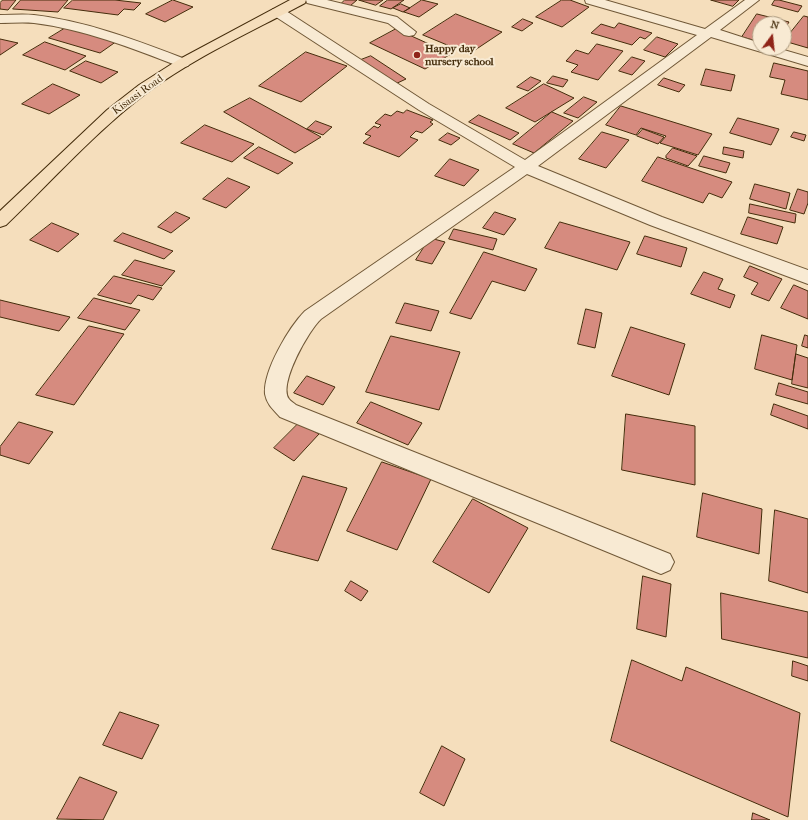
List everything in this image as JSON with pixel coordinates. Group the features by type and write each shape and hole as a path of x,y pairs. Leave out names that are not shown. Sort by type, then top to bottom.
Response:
{"main road":[{"name":"Kisaasi Road","path":"0,221 112,113 144,88 183,63 300,0"}],"street":[{"path":"312,0 371,16 392,20 409,32"},
{"path":"591,0 752,45"},
{"path":"661,562 288,411 279,403 276,392 279,375 292,343 308,319 321,308 353,284 526,168 753,0"},
{"path":"278,12 424,106 526,168 656,221 808,277"},
{"path":"0,19 34,19 68,25 130,43 183,63"},
{"path":"788,56 808,62"}],"building":[{"path":"3,0 16,0 8,10 0,9 0,3"},
{"path":"21,0 68,0 58,12 13,9"},
{"path":"73,0 115,0 141,3 134,10 124,9 118,15 64,8"},
{"path":"173,0 193,7 165,22 146,14"},
{"path":"345,0 357,0 350,6 341,4"},
{"path":"359,0 383,0 376,5"},
{"path":"388,0 404,0 391,9 380,6"},
{"path":"422,0 438,4 419,17 404,12"},
{"path":"562,0 570,0 589,7 562,27 536,17"},
{"path":"711,0 739,0 733,6"},
{"path":"775,0 802,6 798,12 772,5"},
{"path":"401,4 410,8 403,12 393,8"},
{"path":"456,14 502,32 469,54 423,35"},
{"path":"804,16 808,17 808,48 792,43 792,31"},
{"path":"523,19 533,23 522,31 512,27"},
{"path":"752,22 752,40 742,37"},
{"path":"619,23 652,33 645,39 640,37 632,45 591,33 601,24 614,28"},
{"path":"67,27 117,41 100,53 49,38"},
{"path":"396,29 451,54 425,69 370,43"},
{"path":"657,37 678,44 665,57 644,50"},
{"path":"0,39 18,43 0,55"},
{"path":"45,42 86,56 65,70 23,55"},
{"path":"597,44 623,51 598,80 571,72 578,65 566,61 576,50 588,54"},
{"path":"306,52 347,66 301,102 259,86"},
{"path":"371,56 406,79 393,85 358,61"},
{"path":"632,57 645,61 632,75 619,71"},
{"path":"86,61 118,72 101,83 70,71"},
{"path":"774,63 808,71 808,100 781,94 785,80 770,77"},
{"path":"706,69 735,75 731,91 701,85"},
{"path":"553,76 568,80 563,87 547,83"},
{"path":"531,77 541,81 528,91 517,87"},
{"path":"664,78 685,85 679,92 658,85"},
{"path":"53,84 80,95 49,114 22,104"},
{"path":"544,84 574,98 535,122 506,108"},
{"path":"584,97 597,102 578,118 564,113"},
{"path":"250,98 321,137 295,153 224,112"},
{"path":"621,106 712,134 698,155 660,143 666,136 641,128 636,135 606,125"},
{"path":"407,110 433,120 430,122 433,124 422,133 416,131 410,137 418,140 399,157 363,143 371,136 365,134 374,126 378,128 381,125 375,123 385,114 391,116 397,111 403,113"},
{"path":"552,112 573,121 534,153 513,144"},
{"path":"479,115 519,133 510,140 469,122"},
{"path":"738,118 779,129 771,145 730,133"},
{"path":"316,121 332,127 323,135 307,129"},
{"path":"205,125 254,144 232,162 181,143"},
{"path":"643,129 664,137 658,144 637,136"},
{"path":"602,132 629,140 606,168 579,159"},
{"path":"794,132 806,135 804,141 791,137"},
{"path":"448,133 460,138 451,145 439,140"},
{"path":"259,147 293,163 278,174 244,158"},
{"path":"724,147 744,151 743,158 723,154"},
{"path":"673,148 697,156 688,166 666,158"},
{"path":"704,156 730,163 726,173 699,166"},
{"path":"658,157 732,182 722,198 709,193 703,203 642,181"},
{"path":"450,159 479,170 464,186 435,176"},
{"path":"228,178 250,187 226,208 203,199"},
{"path":"755,184 790,193 786,209 750,199"},
{"path":"798,189 808,192 808,203 804,214 790,210"},
{"path":"750,204 796,214 795,223 749,213"},
{"path":"176,212 190,218 171,233 158,227"},
{"path":"495,212 516,219 504,235 483,228"},
{"path":"748,217 783,227 777,244 741,234"},
{"path":"560,222 630,242 617,270 545,248"},
{"path":"52,223 79,234 58,252 30,240"},
{"path":"454,229 497,239 493,250 449,239"},
{"path":"123,233 173,251 164,259 114,241"},
{"path":"645,236 687,248 681,267 637,254"},
{"path":"430,238 445,242 432,264 416,260"},
{"path":"484,252 537,269 525,291 492,281 471,319 450,313"},
{"path":"135,260 175,271 162,286 122,275"},
{"path":"750,266 782,279 769,301 751,294 758,283 744,277"},
{"path":"704,272 723,279 718,289 735,295 730,308 691,294"},
{"path":"114,276 162,288 153,300 138,295 131,304 98,295"},
{"path":"794,285 808,291 808,319 781,308"},
{"path":"94,298 140,310 125,330 78,318"},
{"path":"0,300 70,317 59,331 0,317"},
{"path":"405,303 439,311 431,331 396,323"},
{"path":"586,309 602,313 595,348 578,344"},
{"path":"89,326 124,334 74,405 36,395"},
{"path":"631,327 685,344 669,395 612,376"},
{"path":"762,335 797,345 792,380 755,369"},
{"path":"805,335 808,336 808,348 802,346"},
{"path":"391,336 460,352 439,410 366,392"},
{"path":"796,354 808,358 808,388 792,384"},
{"path":"307,376 335,387 323,405 294,393"},
{"path":"779,383 808,392 808,404 776,395"},
{"path":"371,402 422,423 408,445 357,423"},
{"path":"774,404 808,416 808,429 771,415"},
{"path":"626,414 695,426 695,485 622,470"},
{"path":"19,422 53,432 29,464 0,455 0,447"},
{"path":"299,423 319,434 294,461 274,448"},
{"path":"382,462 431,479 397,550 347,531"},
{"path":"303,476 347,488 318,561 272,549"},
{"path":"703,493 762,509 759,554 697,537"},
{"path":"473,499 528,528 489,593 433,562"},
{"path":"775,510 808,519 808,593 769,581"},
{"path":"643,576 671,584 666,637 637,629"},
{"path":"351,581 368,591 361,601 345,591"},
{"path":"721,593 808,612 808,658 722,639"},
{"path":"632,660 682,681 686,667 800,713 788,817 611,741"},
{"path":"793,661 808,666 808,681 792,676"},
{"path":"120,712 159,725 142,759 103,745"},
{"path":"442,746 465,759 444,806 420,793"},
{"path":"80,777 117,792 103,820 57,819"},
{"path":"753,813 770,820 752,820"}],"place":[{"name":"Happy day nursery school","path":"417,55"}]}
